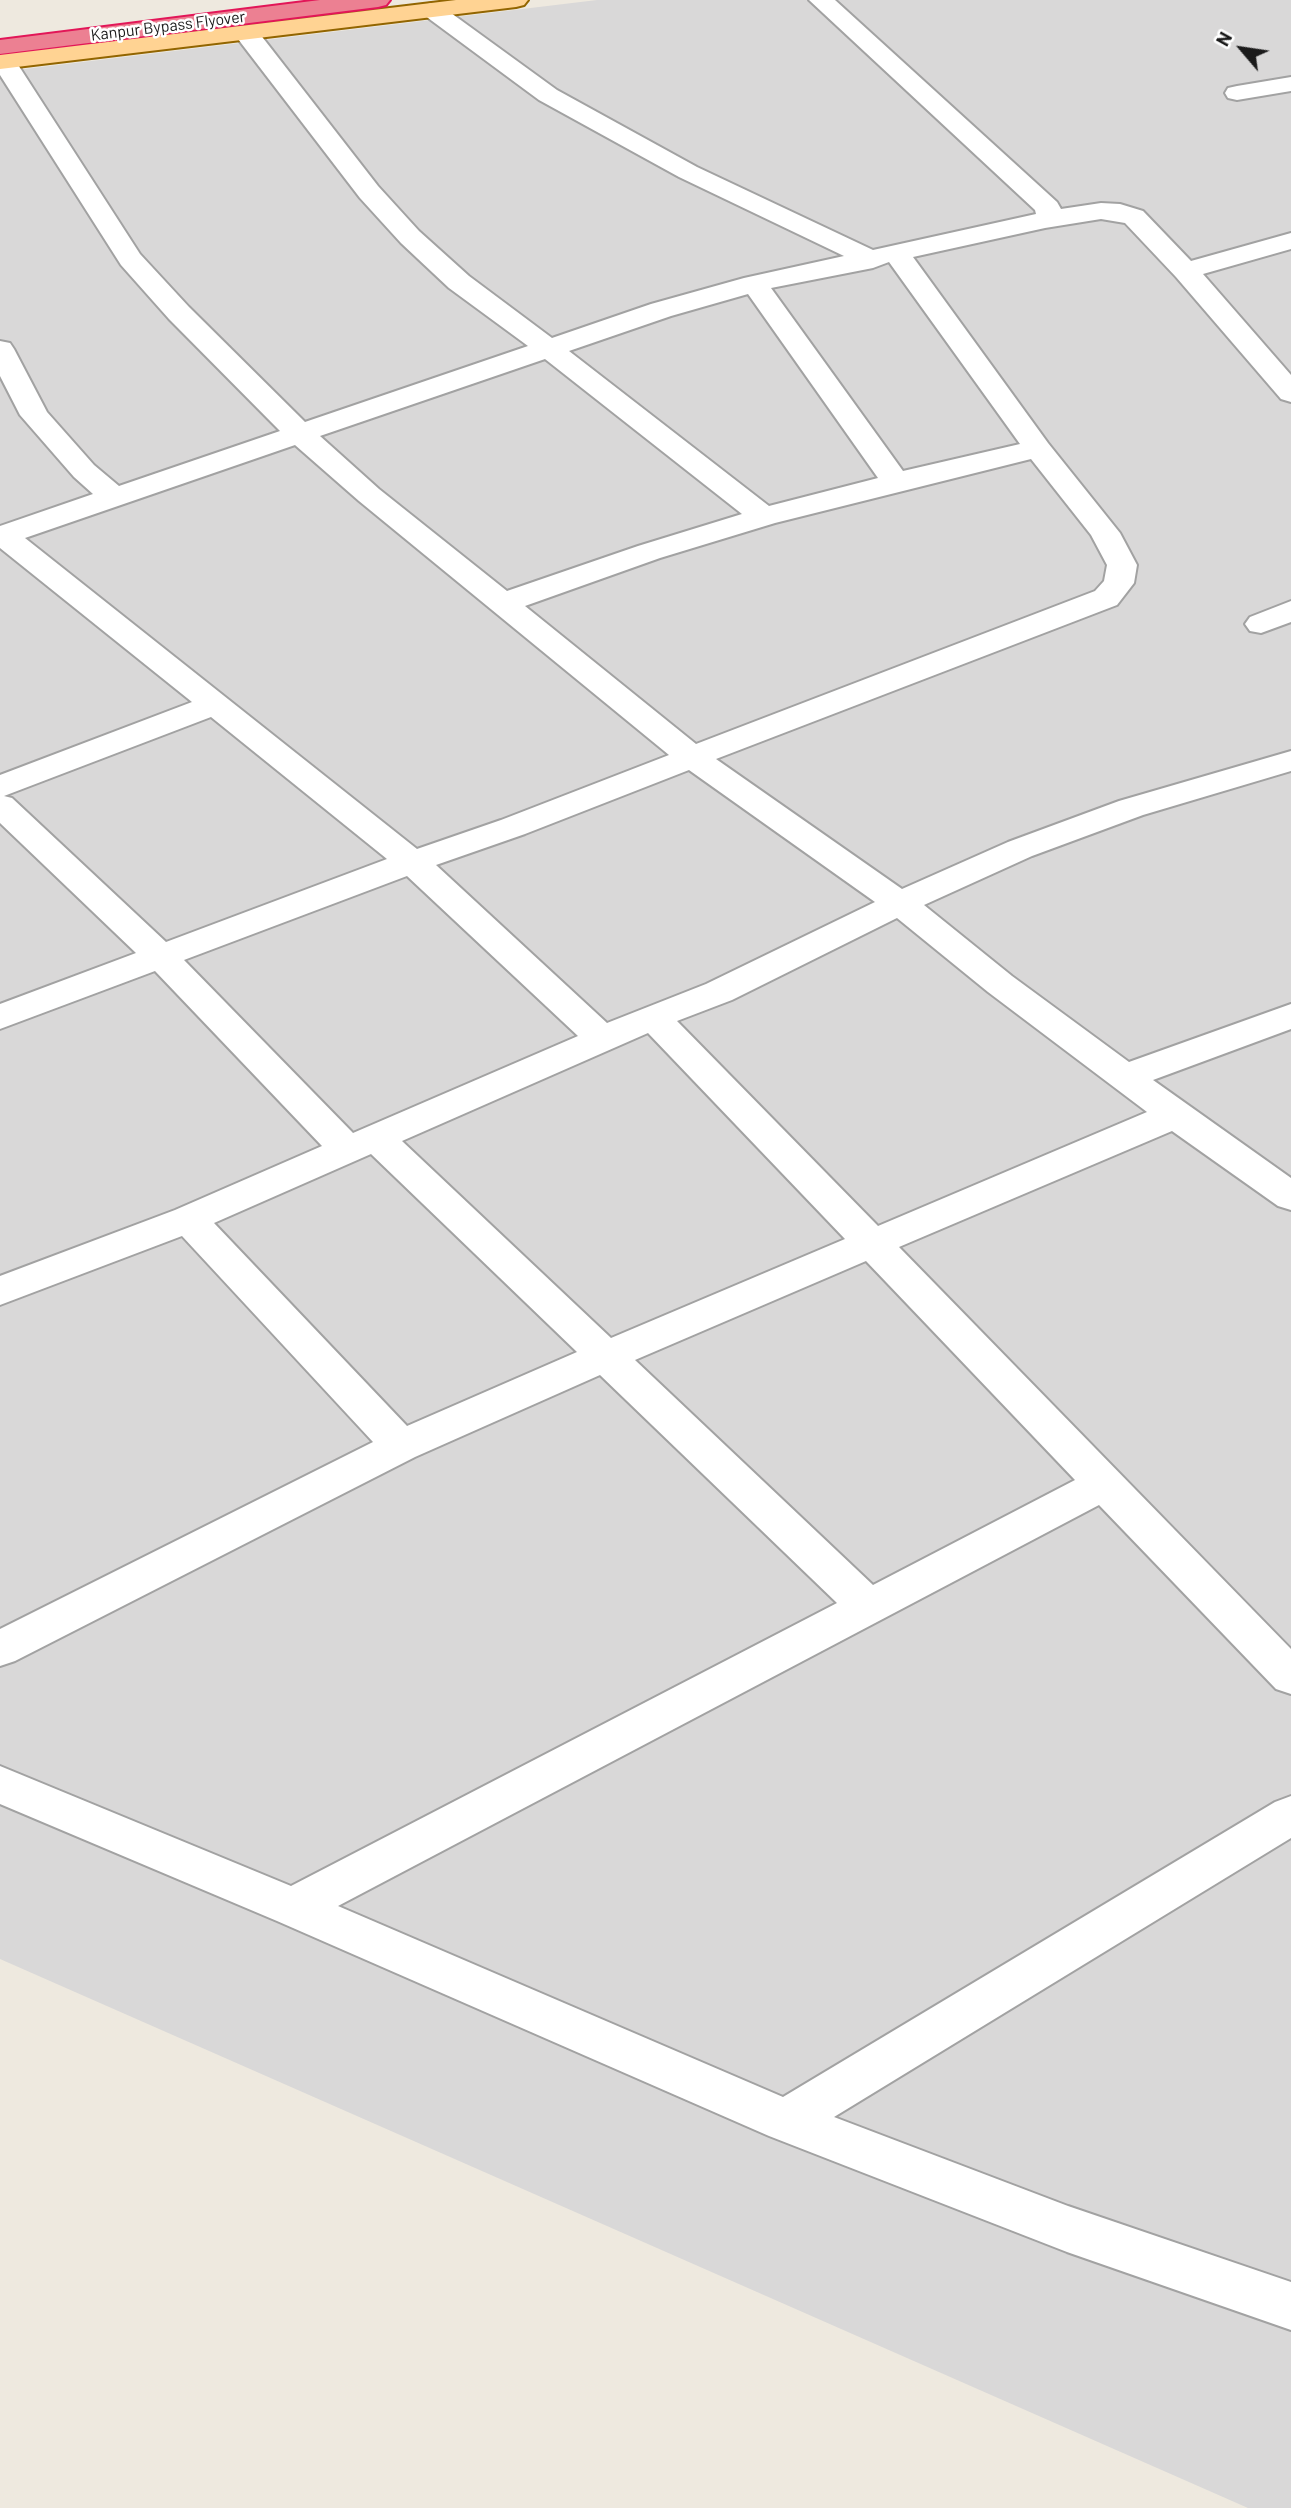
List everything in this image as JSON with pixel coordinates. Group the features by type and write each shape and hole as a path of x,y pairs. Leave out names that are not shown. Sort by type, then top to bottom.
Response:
{"highway":[{"name":"Kanpur Bypass Flyover","path":"0,26 207,0"},
{"name":"Kanpur Bypass Flyover","path":"1,57 379,0"}],"main road":[{"path":"1,57 247,34 516,0"}],"street":[{"path":"821,0 1048,208 1049,214 1045,220"},
{"path":"0,1017 412,862 513,827 1106,598 1119,583 1122,565 1105,533 885,257 688,172 548,95 432,10"},
{"path":"247,34 369,192 410,237 458,282 547,346 764,517"},
{"path":"1,57 130,259 179,313 301,435 369,495 692,757 901,904 1000,984 1175,1115 1291,1197"},
{"path":"1237,93 1291,84"},
{"path":"2,536 113,496 301,435 547,346 661,310 754,284 1045,220 1101,211 1120,212 1134,217 1146,228 1291,393"},
{"path":"1186,271 1291,242"},
{"path":"754,284 896,482"},
{"path":"1258,355 1291,346"},
{"path":"0,349 34,415 84,471 113,496"},
{"path":"503,603 649,552 764,517 896,482 1038,449"},
{"path":"2,536 217,704 412,862 604,1040"},
{"path":"1262,624 1291,610"},
{"path":"0,787 217,704"},
{"path":"0,1291 188,1219 653,1017 719,992 943,882 1020,849 1131,808 1291,761"},
{"path":"0,805 363,1145 606,1354 869,1607"},
{"path":"1124,1077 1291,1016"},
{"path":"653,1017 1291,1677"},
{"path":"0,1649 401,1447 606,1354 875,1245 1175,1115"},
{"path":"188,1219 401,1447"},
{"path":"293,1907 1103,1484"},
{"path":"0,1784 293,1907 786,2121 1067,2229 1291,2306"},
{"path":"786,2121 1291,1815"}],"shaded area":[{"path":"597,0 1291,0 1291,2508 1248,2508 0,1959 0,72"}]}
